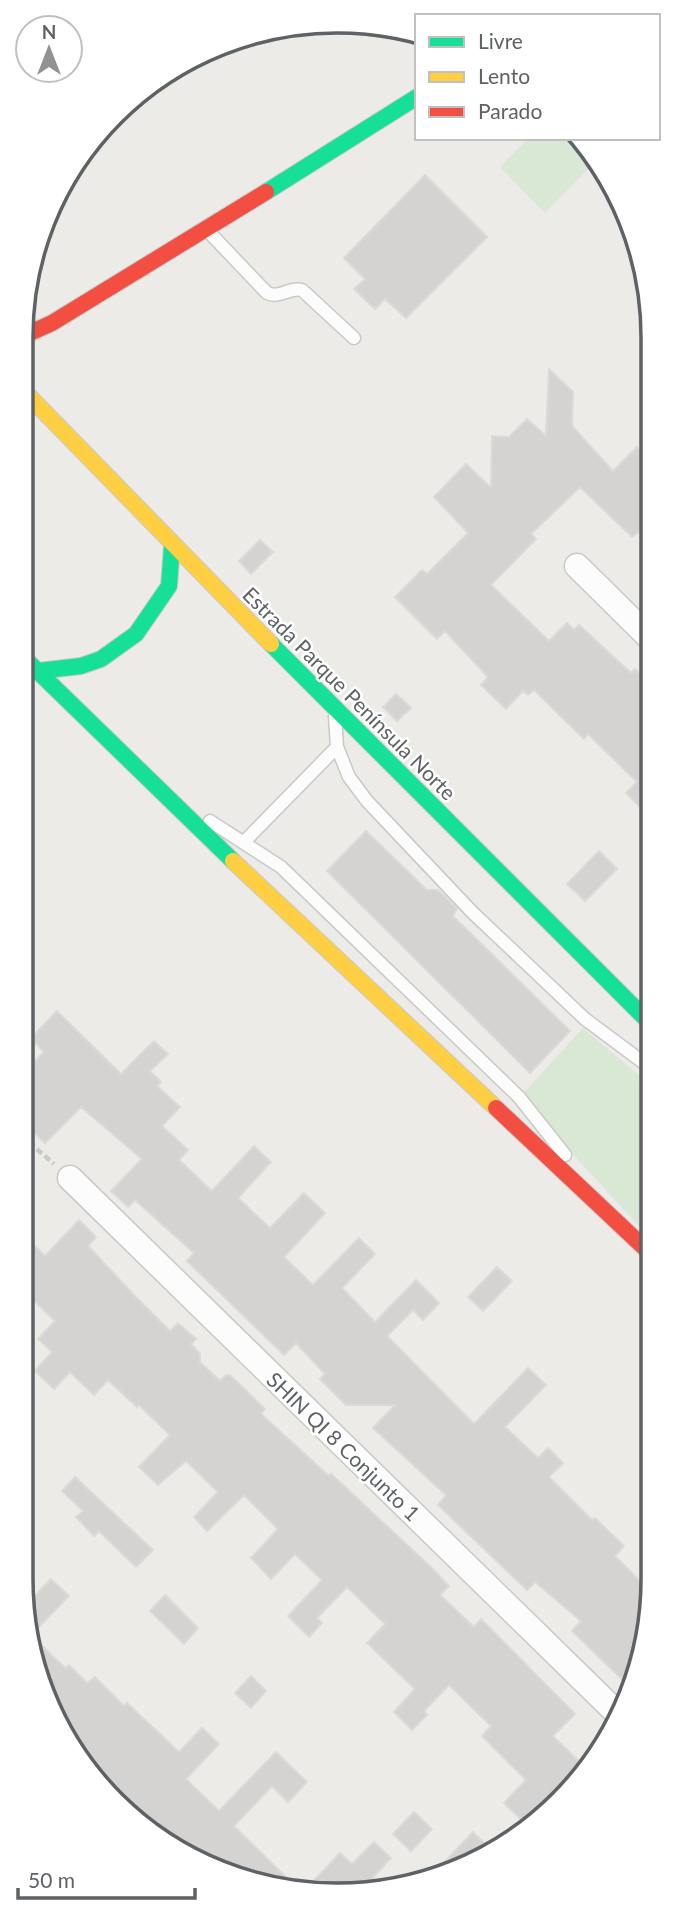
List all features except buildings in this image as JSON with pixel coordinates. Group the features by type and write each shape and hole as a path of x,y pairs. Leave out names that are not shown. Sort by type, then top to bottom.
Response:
{"main road":[{"path":"33,331 52,323 207,230 415,98"},
{"path":"33,345 52,323"},
{"name":"Estrada Parque Península Norte","path":"33,401 172,546 641,1014"},
{"path":"38,671 81,666 101,659 135,634 169,586 172,546"},
{"path":"33,666 153,786 641,1244"}],"street":[{"path":"577,566 641,629"},
{"name":"SHIN QI 8 Conjunto 1","path":"70,1178 612,1708"}],"lane":[{"path":"207,230 267,293 274,296 296,289 302,290 354,338"},
{"path":"336,709 334,726 337,747 349,777 366,801 472,912 585,1019 641,1061"},
{"path":"244,842 337,747"},
{"path":"153,786 281,867 519,1097 621,1225"}],"path":[{"path":"33,1146 70,1178"}],"green space":[{"path":"527,140 568,140 590,168 545,213 500,167"},
{"path":"583,1028 641,1077 641,1228 520,1097"}],"traffic: fast":[{"path":"266,192 415,98"},
{"path":"38,671 81,666 101,659 136,634 169,586 172,546"},
{"path":"271,644 641,1014"},
{"path":"33,667 233,861"}],"traffic: slow":[{"path":"33,400 271,644"},
{"path":"233,861 496,1108"}],"traffic: jam":[{"path":"33,331 52,323 266,192"},
{"path":"496,1108 641,1245"}]}
